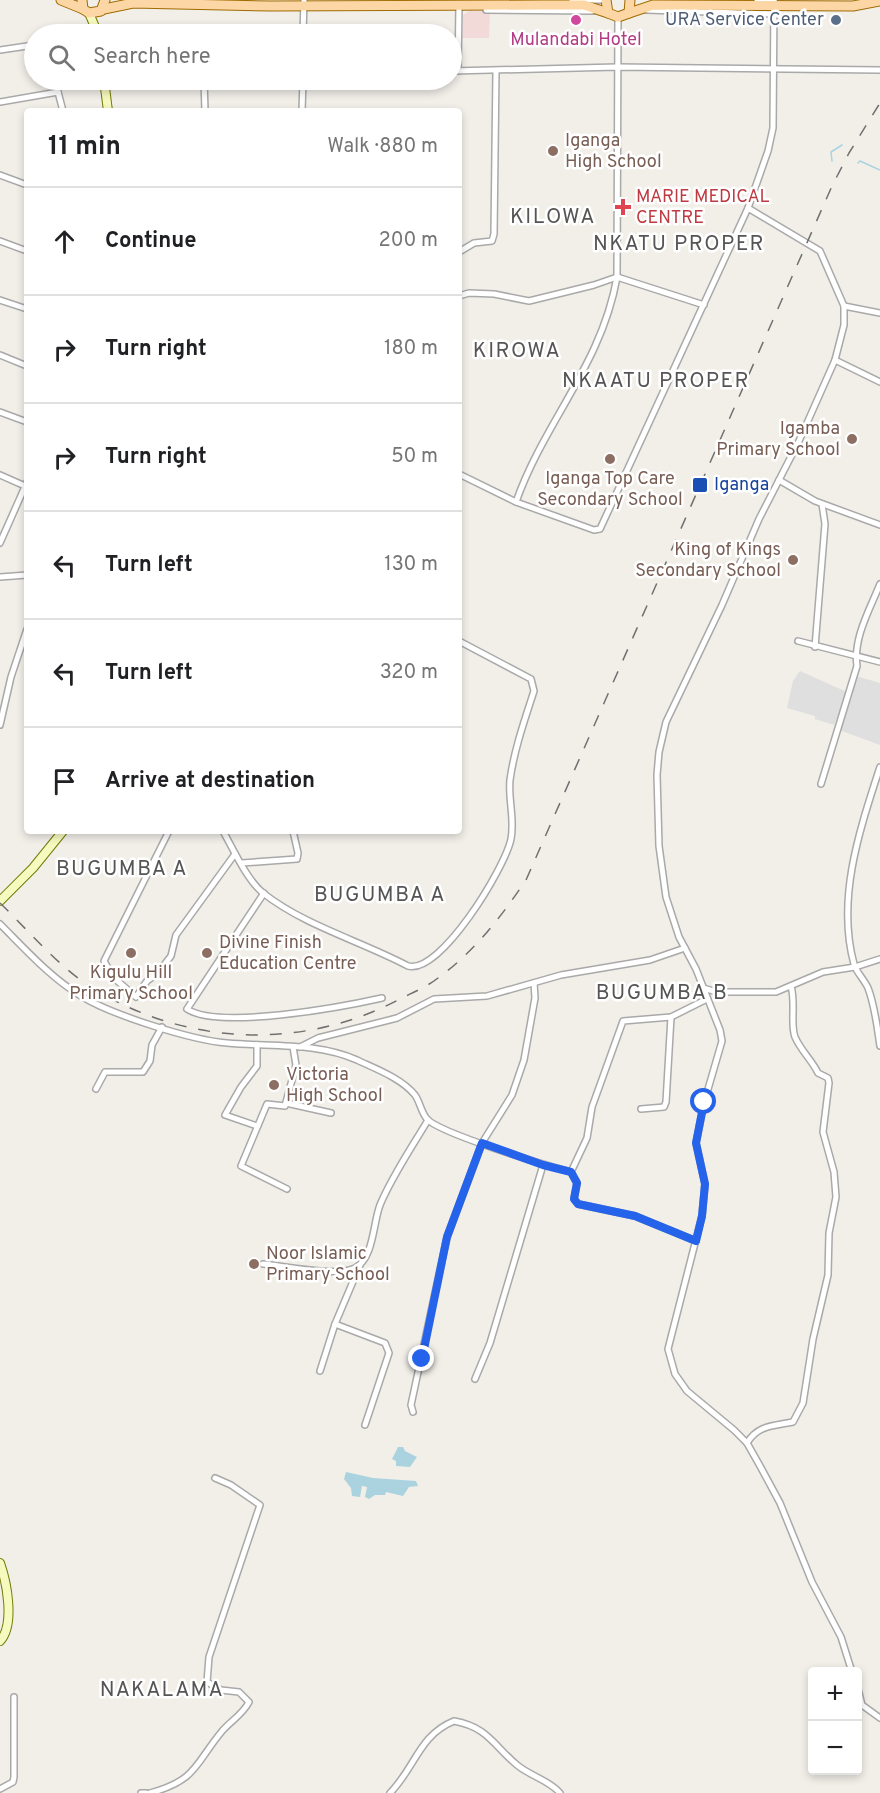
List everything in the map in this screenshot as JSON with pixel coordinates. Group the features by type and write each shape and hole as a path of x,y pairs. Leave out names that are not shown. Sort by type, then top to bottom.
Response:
{"main road":[{"path":"61,0 85,7 133,3 584,5 601,0"},
{"path":"123,0 133,3"},
{"path":"606,0 610,14"},
{"path":"630,0 634,8"},
{"path":"584,5 610,14 653,5 853,6 880,1"},
{"path":"100,24 104,6"},
{"path":"85,7 94,24"},
{"path":"105,90 108,108"},
{"path":"0,901 33,868 61,834"},
{"path":"0,1563 7,1586 7,1623 6,1634 0,1641"}],"street":[{"path":"572,0 601,0"},
{"path":"757,0 774,5"},
{"path":"457,24 458,4 610,14 617,67 617,277 610,305 586,369 527,468 516,502"},
{"path":"303,5 303,24"},
{"path":"634,8 774,5"},
{"path":"462,475 516,502 594,530 600,529 748,208 768,151 773,128 774,5"},
{"path":"0,50 24,46"},
{"path":"462,71 617,67 880,70"},
{"path":"462,250 474,243 492,240 494,234 496,71"},
{"path":"204,90 205,108"},
{"path":"302,108 303,90"},
{"path":"0,102 58,92 62,108"},
{"path":"0,175 24,184"},
{"path":"748,208 820,251 844,306 842,339 835,360 666,722 659,752 657,775 659,846 666,897 720,1030 722,1041 696,1143 705,1184 702,1216 668,1349 675,1374 687,1391 747,1443 780,1503 812,1582 841,1637 851,1667"},
{"path":"0,241 24,250"},
{"path":"462,295 469,293 494,294 529,301 617,277 704,305"},
{"path":"0,300 24,308"},
{"path":"844,306 880,314"},
{"path":"0,356 24,365"},
{"path":"835,360 880,382"},
{"path":"0,412 24,421"},
{"path":"0,475 24,483"},
{"path":"779,480 822,504 880,525"},
{"path":"0,543 24,489"},
{"path":"815,647 825,524 822,504"},
{"path":"0,577 24,575"},
{"path":"821,784 857,666 856,656 860,636 880,584"},
{"path":"0,725 11,677 24,638"},
{"path":"798,641 880,662"},
{"path":"225,834 235,854 264,893 308,920 414,967 432,958 471,913 498,872 511,841 513,824 509,806 510,781 534,684 531,680 462,642"},
{"path":"880,767 849,870 850,925 855,967 864,979 873,1005 880,1046"},
{"path":"168,834 104,961 114,978 136,997 147,981 158,974 171,956 176,935 184,922 235,854"},
{"path":"242,863 297,859 294,834"},
{"path":"264,893 187,1009 197,1015 265,1016 382,998"},
{"path":"0,924 30,954 81,996 123,1016 224,1043 300,1047 338,1053 401,1083 415,1096 428,1120 482,1143 543,1165 571,1172 577,1183 574,1199 578,1204 635,1216 696,1241"},
{"path":"300,1047 318,1038 397,1018 434,999 488,996 584,970 650,960 685,948"},
{"path":"703,988 717,993 766,993 791,986 823,972 869,964 880,959"},
{"path":"864,979 864,968 869,964"},
{"path":"413,1412 411,1405 447,1237 482,1143 512,1095 524,1060 535,998 534,983"},
{"path":"747,1443 753,1433 763,1427 793,1422 801,1412 815,1328 828,1275 829,1233 836,1197 834,1172 823,1132 828,1078 818,1073 813,1061 796,1038 793,1030 795,1009 791,986"},
{"path":"571,1172 587,1138 592,1107 623,1021 671,1017 707,999"},
{"path":"641,1109 659,1109 664,1107 666,1102 671,1017"},
{"path":"96,1089 105,1072 143,1072 150,1061 152,1045 162,1027"},
{"path":"257,1045 257,1066 225,1115 257,1126"},
{"path":"287,1189 241,1166 267,1104 281,1107 286,1103 296,1065 293,1047"},
{"path":"286,1103 331,1113"},
{"path":"320,1371 335,1324 367,1253 380,1204 428,1120"},
{"path":"475,1379 490,1342 543,1165"},
{"path":"263,1264 335,1270 353,1269 361,1264"},
{"path":"335,1324 386,1343 389,1353 365,1425"},
{"path":"141,1793 177,1785 184,1780 204,1760 227,1726 244,1712 249,1702 239,1692 221,1690 207,1682 209,1657 260,1505 231,1485 215,1478"},
{"path":"0,1789 13,1782 14,1777 14,1697"},
{"path":"862,1706 880,1719"},
{"path":"390,1793 411,1766 424,1742 454,1721 466,1723 485,1732 517,1766 560,1793"}],"shaded area":[{"path":"469,11 490,11 489,38 462,38 463,15"},
{"path":"800,671 847,692 834,725 815,719 815,716 787,708 793,681"},
{"path":"856,676 880,683 880,745 839,730"}],"water":[{"path":"398,1447 403,1447 405,1451 417,1457 410,1467 396,1466 396,1461 392,1459"},
{"path":"346,1472 373,1478 416,1481 418,1486 409,1487 403,1496 386,1492 385,1495 375,1495 369,1499 365,1497 367,1487 362,1486 360,1497 352,1496 351,1488 344,1479"}],"waterway":[{"path":"832,161 831,152 842,145"},
{"path":"858,163 860,161 880,170"}],"railway":[{"path":"0,903 63,966 106,996 142,1013 178,1025 216,1032 254,1035 292,1033 330,1026 366,1014 421,989 451,968 497,920 526,880 832,186 849,153 880,103"}],"place":[{"name":"Mulandabi Hotel","path":"576,20"},
{"name":"URA Service Center","path":"836,20"},
{"name":"Iganga High School","path":"553,151"},
{"name":"MARIE MEDICAL CENTRE","path":"623,207"},
{"name":"Igamba Primary School","path":"852,439"},
{"name":"Iganga Top Care Secondary School","path":"610,459"},
{"name":"Iganga","path":"700,485"},
{"name":"King of Kings Secondary School","path":"793,560"},
{"name":"Kigulu Hill Primary School","path":"131,953"},
{"name":"Divine Finish Education Centre","path":"207,953"},
{"name":"Victoria High School","path":"274,1085"},
{"name":"Noor Islamic Primary School","path":"254,1264"}],"district":[{"name":"KILOWA","path":"553,217"},
{"name":"NKATU PROPER","path":"679,244"},
{"name":"KIROWA","path":"517,351"},
{"name":"NKAATU PROPER","path":"656,381"},
{"name":"BUGUMBA A","path":"122,869"},
{"name":"BUGUMBA A","path":"380,895"},
{"name":"BUGUMBA B","path":"662,993"},
{"name":"NAKALAMA","path":"162,1690"}],"route":[{"path":"422,1359 434,1291 447,1237 482,1143 543,1165 571,1172 577,1183 574,1199 578,1204 635,1216 696,1241 702,1216 705,1184 696,1143 704,1102"}]}
